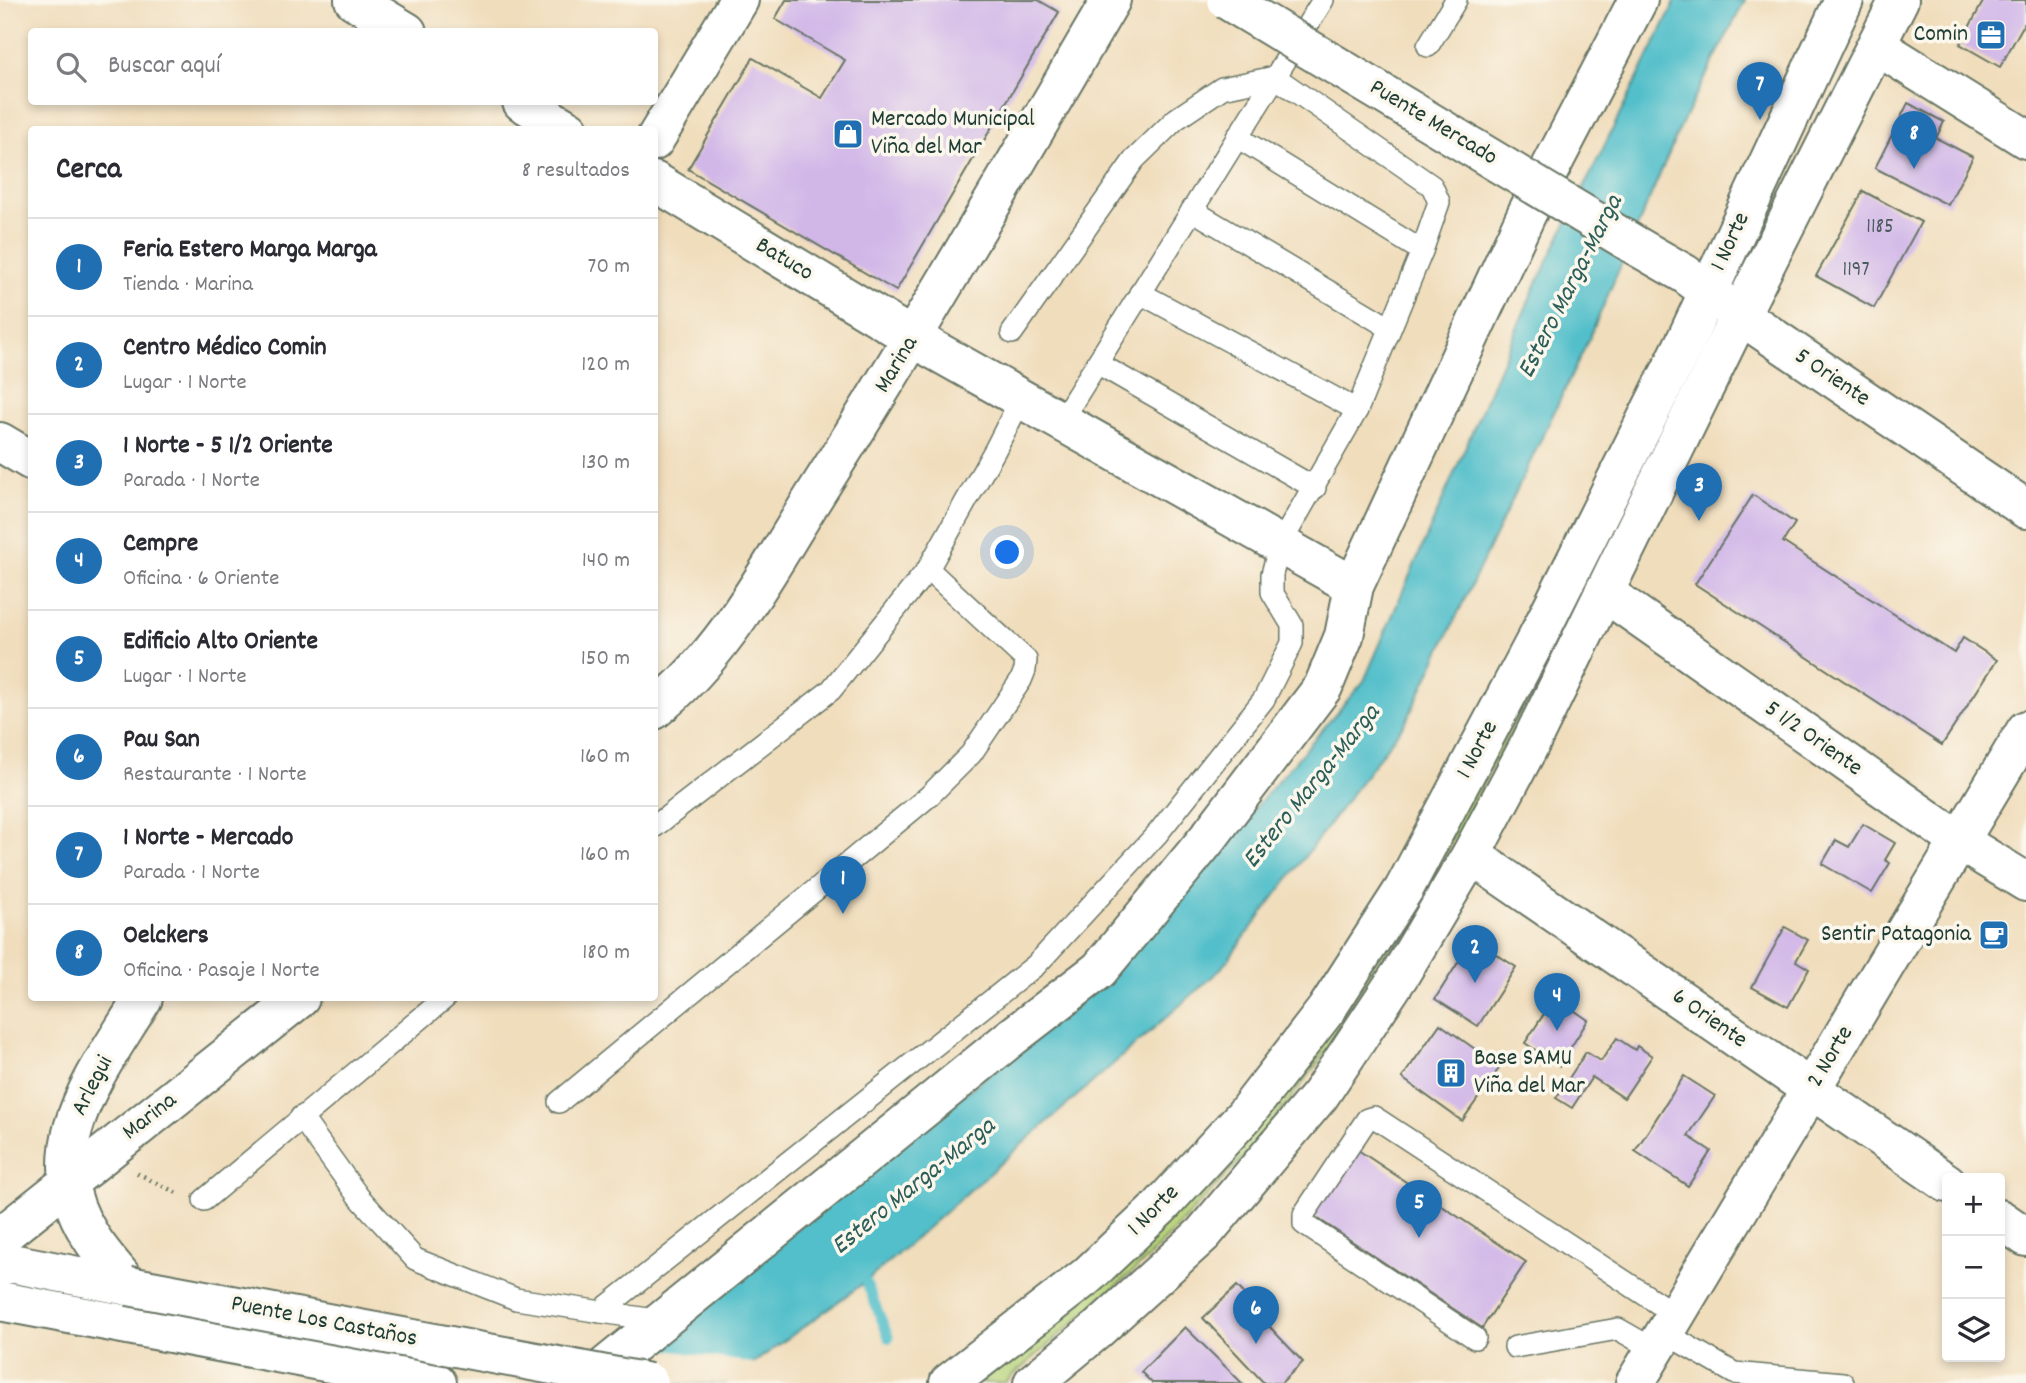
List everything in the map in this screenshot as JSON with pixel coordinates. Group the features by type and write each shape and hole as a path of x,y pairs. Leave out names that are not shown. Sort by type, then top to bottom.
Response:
{"main road":[{"path":"354,0 400,28"},
{"name":"Puente Mercado","path":"1227,0 1639,247"},
{"path":"585,1383 1012,1037 1099,970 1208,838 1323,687 1344,636 1354,586 1527,213 1639,0"},
{"name":"1 Norte","path":"949,1383 1087,1276 1160,1207 1244,1116 1326,1010 1404,889 1537,638 1680,353 1844,0"},
{"name":"1 Norte","path":"1033,1383 1097,1330 1203,1234 1320,1095 1401,973 1471,855 1530,744 1740,315 1899,0"},
{"path":"658,134 734,2"},
{"name":"Marina","path":"658,706 711,653 735,620 913,338 1106,2"},
{"path":"1877,46 2026,139"},
{"path":"527,105 562,126"},
{"name":"Batuco","path":"658,183 913,338 1354,586"},
{"name":"5 Oriente","path":"1639,247 1708,291 2026,509"},
{"path":"0,442 28,459"},
{"name":"5 1/2 Oriente","path":"1604,592 1959,841 2026,881"},
{"name":"2 Norte","path":"1635,1383 2026,730"},
{"name":"6 Oriente","path":"1471,855 1942,1180"},
{"name":"Arlegui","path":"129,1286 89,1236 80,1218 68,1182 66,1160 77,1111 141,1001"},
{"name":"Marina","path":"5,1255 68,1182 296,1001"},
{"path":"2005,1222 2026,1237"},
{"name":"Puente Los Castaños","path":"5,1255 129,1286 649,1383"},
{"name":"Puente Los Castaños","path":"0,1301 437,1383"}],"lane":[{"path":"1061,421 1323,0"},
{"path":"1428,46 1456,0"},
{"path":"600,1311 1036,965 1158,833 1264,699 1292,643 1292,625 1272,592 1272,574 1280,545 1315,488 1357,410 1422,251 1439,202 1432,186 1275,78 1222,88 1177,119 1134,160 1012,333"},
{"path":"1237,137 1422,251"},
{"path":"1192,210 1390,328"},
{"path":"1140,293 1357,410"},
{"path":"1097,363 1315,488"},
{"path":"658,824 831,690 928,569 996,450 1021,397"},
{"path":"559,1102 836,870 929,796 971,754 1021,680 1026,660 928,569"},
{"path":"204,1200 442,1001"},
{"path":"301,1117 358,1196 415,1259 516,1299 661,1321"},
{"path":"1475,1338 1304,1224 1304,1214 1367,1119 1374,1117 1665,1332 1734,1373 1843,1383"},
{"path":"1515,1347 1618,1329 1665,1332"}],"path":[{"path":"102,1155 178,1194 204,1200"}],"green space":[{"path":"1574,599 1511,731 1457,834 1373,983 1309,1075 1251,1149 1144,1262 1004,1383 980,1383 1205,1176"}],"water":[{"name":"Estero Marga-Marga","path":"1676,0 1745,0 1682,123 1589,339 1407,720 1220,970 868,1280 726,1383 603,1383 1108,979 1364,681 1534,289"}],"pier":[{"path":"641,1346 758,1364 732,1383 600,1383"}],"building":[{"name":"Mercado Municipal Viña del Mar","path":"786,0 1038,0 1059,12 896,291 688,169 753,58 822,98 845,60 775,19"},
{"name":"Comin","path":"1984,0 2026,0 2026,25 2024,24 2000,67 1960,44"},
{"path":"1908,103 1944,122 1936,138 1973,157 1948,205 1875,168"},
{"path":"1863,191 1921,222 1874,308 1816,276"},
{"path":"1753,495 1795,523 1783,542 1954,653 1963,638 1997,660 1942,745 1695,584"},
{"path":"1863,824 1895,843 1885,860 1890,863 1872,893 1822,864 1836,840 1849,847"},
{"path":"1785,927 1808,940 1796,961 1809,969 1788,1007 1752,987"},
{"path":"1473,939 1516,967 1478,1026 1435,999"},
{"path":"1555,997 1588,1020 1559,1066 1525,1043"},
{"name":"Base SAMU Viña del Mar","path":"1440,1024 1500,1067 1462,1121 1402,1078"},
{"path":"1617,1038 1635,1050 1637,1046 1652,1056 1624,1098 1592,1077 1572,1108 1556,1098 1586,1052 1601,1061"},
{"path":"1684,1076 1715,1096 1688,1136 1711,1151 1688,1186 1635,1151"},
{"path":"1355,1148 1526,1262 1482,1328 1311,1214"},
{"path":"1237,1286 1271,1322 1268,1325 1303,1362 1281,1383 1264,1383 1203,1318"},
{"path":"1185,1327 1242,1383 1152,1383 1141,1372"}],"waterway":[{"path":"861,1270 889,1338"}],"place":[{"name":"Comin","path":"1991,35"},
{"name":"1 Norte - Mercado","path":"1760,120"},
{"name":"Mercado Municipal Viña del Mar","path":"848,134"},
{"name":"Oelckers","path":"1914,169"},
{"name":"1 Norte - 5 1/2 Oriente","path":"1699,521"},
{"name":"Feria Estero Marga Marga","path":"843,914"},
{"name":"Sentir Patagonia","path":"1994,935"},
{"name":"Centro Médico Comin","path":"1475,983"},
{"name":"Cempre","path":"1557,1031"},
{"name":"Base SAMU Viña del Mar","path":"1451,1073"},
{"name":"Edificio Alto Oriente","path":"1419,1238"},
{"name":"Pau San","path":"1256,1344"}]}
